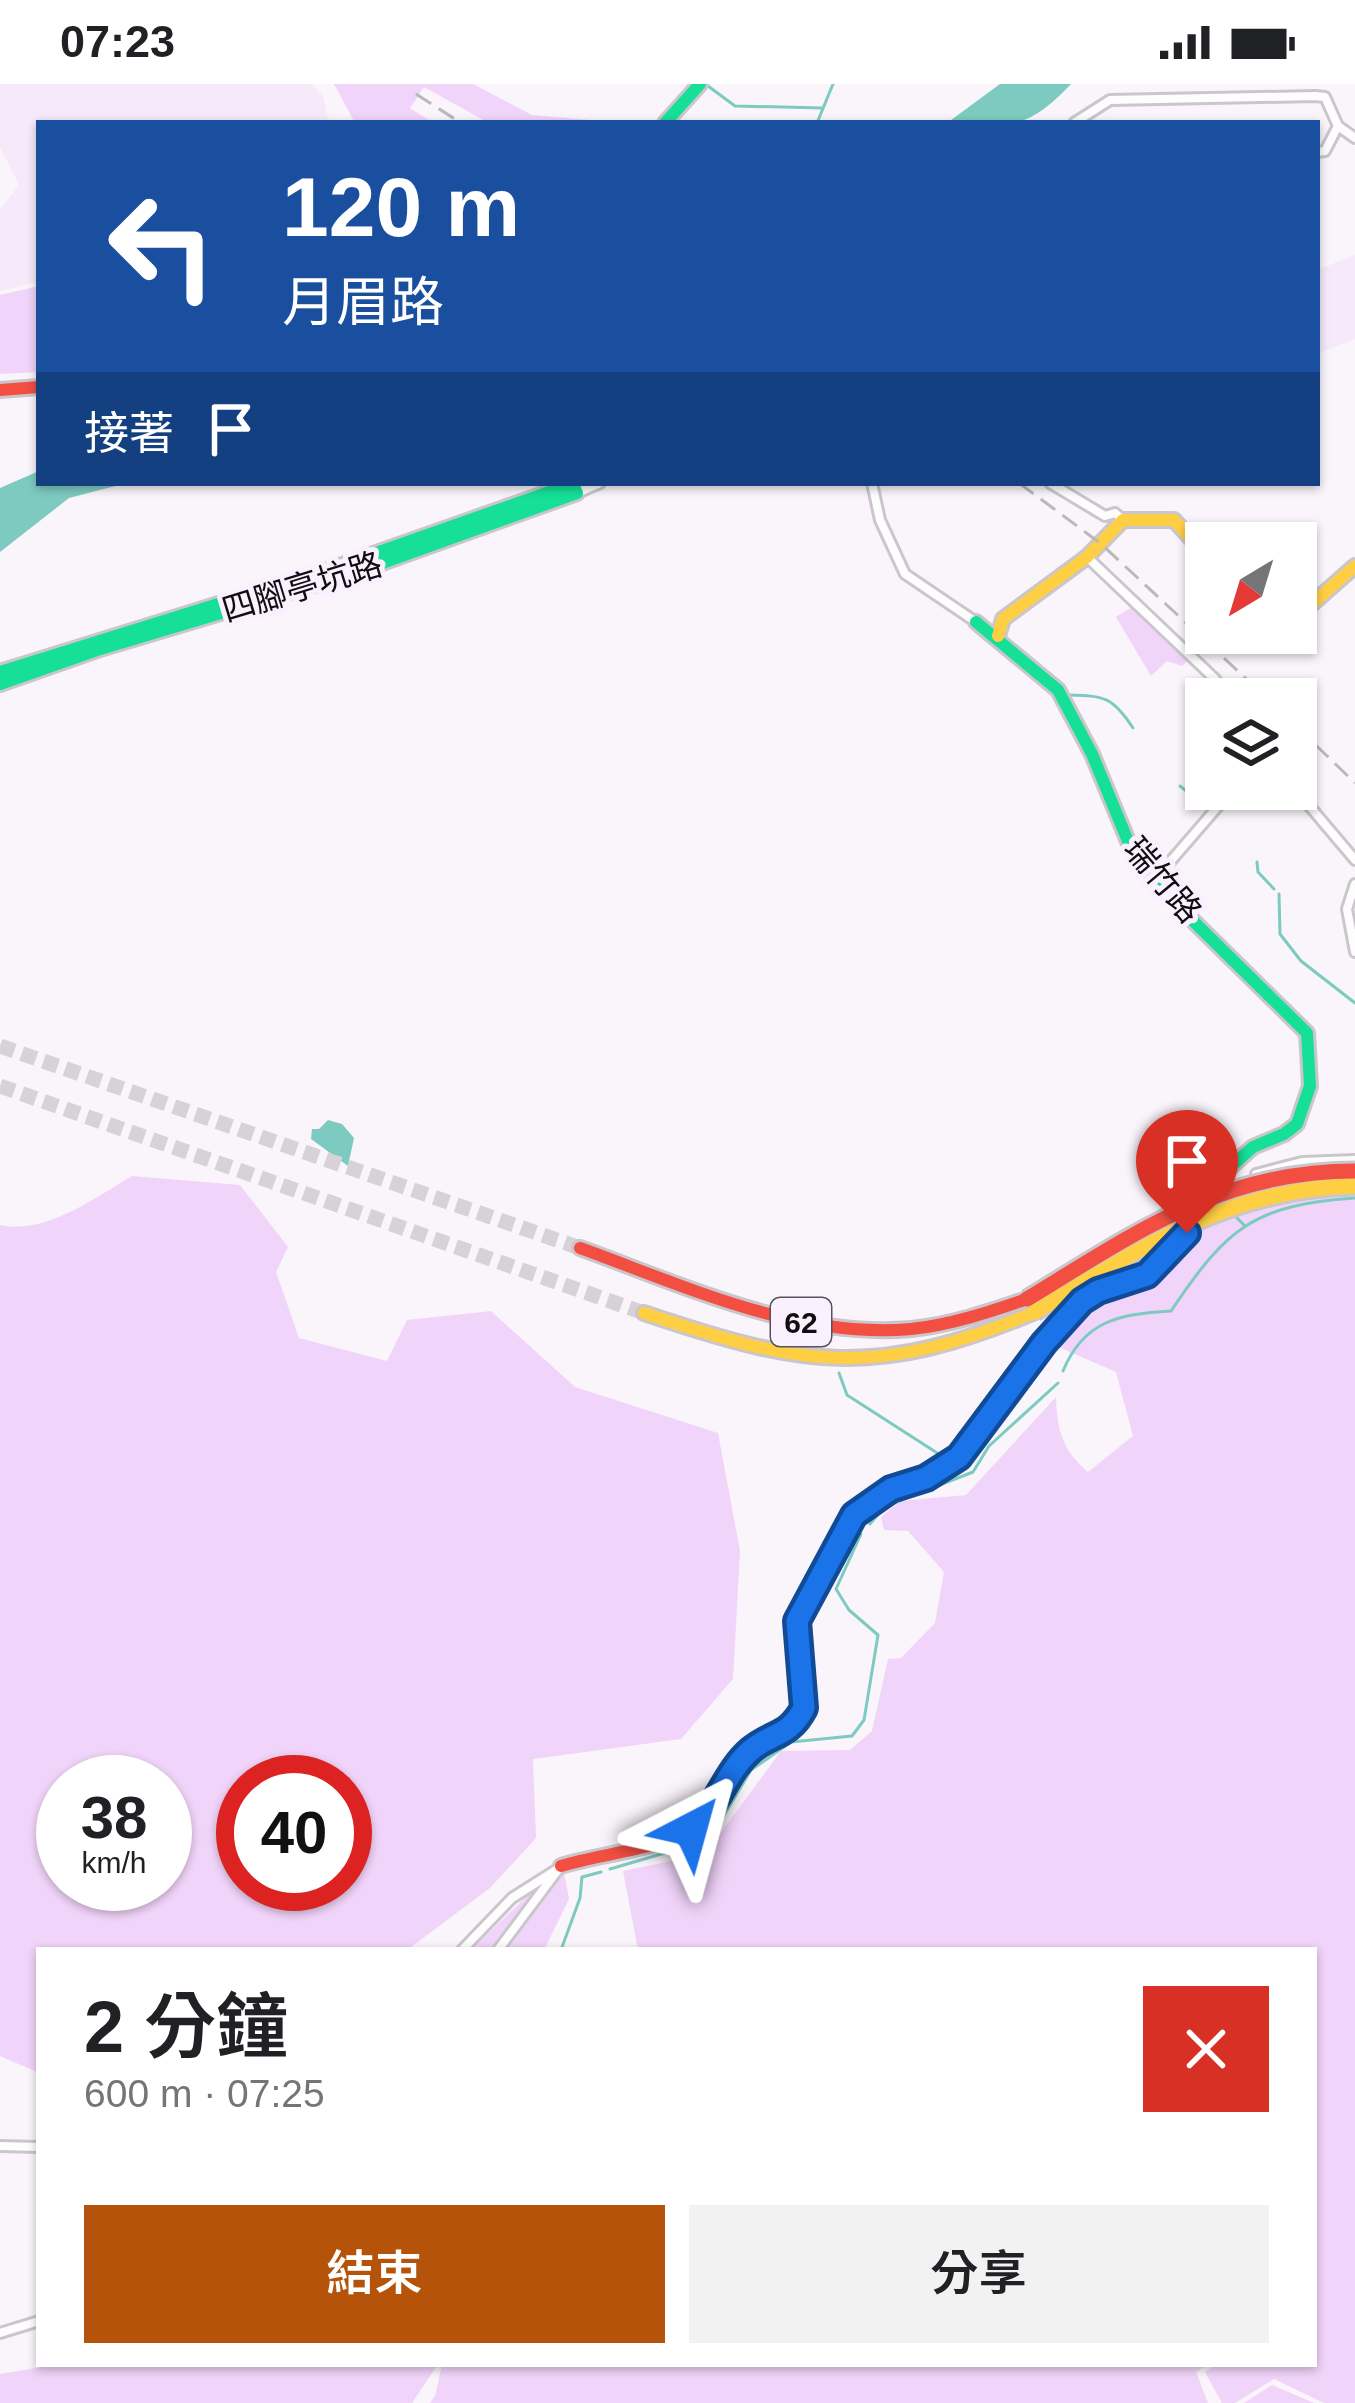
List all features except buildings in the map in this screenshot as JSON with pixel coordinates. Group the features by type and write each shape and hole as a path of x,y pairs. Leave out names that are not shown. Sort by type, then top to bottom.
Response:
{"main road":[{"path":"668,120 700,84"},
{"path":"0,389 36,388"},
{"name":"四腳亭坑路","path":"0,672 331,569 574,486"},
{"name":"四腳亭坑路","path":"0,684 354,573 547,493"},
{"path":"976,622 1003,619 1091,553 1123,520 1174,520 1185,532"},
{"path":"1317,600 1355,566"},
{"path":"998,636 1003,619"},
{"name":"瑞竹路","path":"976,622 1058,690 1092,754 1118,825 1156,878 1179,907 1307,1033 1311,1049 1306,1104 1299,1119 1288,1132 1251,1148 1215,1185"},
{"name":"62","path":"580,1248 788,1319 859,1332 946,1326 1031,1305 1192,1202 1263,1180 1355,1172"},
{"name":"62","path":"644,1313 764,1352 842,1361 914,1355 961,1343 1199,1216 1267,1194 1355,1186"},
{"path":"561,1866 601,1852 665,1843 707,1817 752,1748 779,1737 804,1708 797,1621 854,1515 891,1489 926,1478 959,1457 1044,1343 1082,1301 1147,1275 1187,1233"}],"street":[{"path":"1078,120 1110,100 1315,96 1325,97 1338,126 1355,138"},
{"path":"1320,152 1325,151 1338,126"},
{"name":"瑞竹路","path":"873,486 880,520 905,574 976,622"},
{"path":"1055,486 1101,514 1114,513 1123,520"},
{"path":"1091,553 1213,678"},
{"path":"1156,878 1215,810"},
{"path":"1312,810 1355,860"},
{"path":"1355,884 1346,908 1355,952"},
{"path":"1215,1185 1302,1162 1355,1160"},
{"path":"465,1947 512,1898 561,1866"},
{"path":"500,1947 561,1866"},
{"path":"0,2146 36,2147"},
{"path":"0,2333 36,2322"}],"shaded area":[{"path":"0,84 311,84 323,96 328,120 36,120 36,282 0,291 0,210 19,185 0,147"},
{"path":"334,84 473,84 532,115 591,120 484,120 424,87 410,108 428,120 353,120"},
{"path":"1000,84 1071,84 1041,111 1022,120 951,120"},
{"path":"1355,255 1355,339 1320,353 1320,269"},
{"path":"36,287 36,372 0,374 0,295"},
{"path":"36,472 36,486 115,486 69,498 0,552 0,488"},
{"path":"1134,606 1189,659 1182,666 1167,661 1151,676 1116,617"},
{"path":"328,1120 342,1124 354,1138 348,1166 311,1139 312,1129"},
{"path":"132,1176 240,1185 288,1247 276,1272 299,1338 387,1361 407,1320 491,1311 575,1387 718,1433 740,1551 733,1679 681,1739 533,1759 536,1838 490,1888 411,1947 36,1947 36,2072 0,2056 0,1225 17,1227 52,1220"},
{"path":"1328,1191 1355,1194 1355,2403 1324,2403 1274,2379 1235,2403 1222,2403 1205,2372 1212,2367 1317,2367 1317,1947 637,1947 623,1871 705,1854 781,1751 850,1750 872,1731 888,1659 901,1658 935,1623 944,1572 908,1531 884,1530 881,1517 900,1501 966,1495 1056,1397 1063,1439 1088,1472 1133,1436 1116,1372 1056,1346 1098,1295 1148,1279 1188,1237 1242,1211"},
{"path":"564,1872 569,1899 545,1947 474,1947 533,1890"},
{"path":"42,2367 436,2367 412,2403 0,2403 0,2374"},
{"path":"441,2367 1204,2367 1196,2372 1208,2403 430,2403"},
{"path":"1272,2385 1314,2403 1244,2403"}],"waterway":[{"path":"818,120 833,84"},
{"path":"708,86 735,106 823,108"},
{"path":"1068,695 1106,700 1133,728"},
{"path":"1180,786 1185,790"},
{"path":"1257,862 1258,872 1274,889"},
{"path":"1279,894 1280,934 1301,961 1355,1003"},
{"path":"1162,1157 1207,1184"},
{"path":"1063,1371 1093,1330 1136,1314 1171,1311 1209,1259 1246,1226 1291,1207 1355,1198"},
{"path":"1231,1212 1245,1226"},
{"path":"839,1373 847,1395 945,1458"},
{"path":"870,1524 884,1507 973,1472 989,1446 1058,1383"},
{"path":"610,1869 692,1845 723,1817 751,1770 791,1742 852,1736 864,1720 878,1635 849,1610 836,1589 861,1534"},
{"path":"562,1947 580,1898 582,1877 601,1872"}],"tunnel":[{"path":"0,1046 580,1248"},
{"path":"0,1086 644,1313"}],"railway":[{"path":"416,94 456,120"},
{"path":"1023,486 1100,543 1245,678"},
{"path":"1317,746 1355,783"}],"traffic: fast":[{"path":"668,120 700,84"},
{"path":"0,672 331,569 566,486"},
{"path":"0,684 354,573 577,493 574,486"},
{"path":"976,622 1058,690 1092,754 1130,846 1179,907 1307,1033 1310,1086 1297,1124 1253,1147 1217,1179"},
{"path":"886,1492 942,1470 959,1457 1044,1343 1082,1302 1098,1291 1147,1275 1187,1233"}],"traffic: slow":[{"path":"998,636 1003,619 1087,557 1123,520 1174,520 1185,532"},
{"path":"1317,599 1355,566"},
{"path":"1035,1312 1149,1245 1225,1210 1308,1190 1355,1186"},
{"path":"644,1313 750,1345 840,1358 929,1348 1035,1312"}],"traffic: jam":[{"path":"0,390 36,387"},
{"path":"1027,1299 1144,1229 1222,1194 1307,1174 1355,1171"},
{"path":"580,1248 701,1293 826,1326 926,1327 1027,1299"},
{"path":"561,1866 655,1844 690,1829 711,1811 745,1756 798,1718 804,1709 797,1621 840,1537 869,1501 886,1492"}],"route":[{"path":"691,1829 707,1817 752,1748 779,1737 804,1708 797,1621 854,1515 869,1501 926,1478 959,1457 1044,1343 1082,1301 1147,1275 1187,1233"}]}
